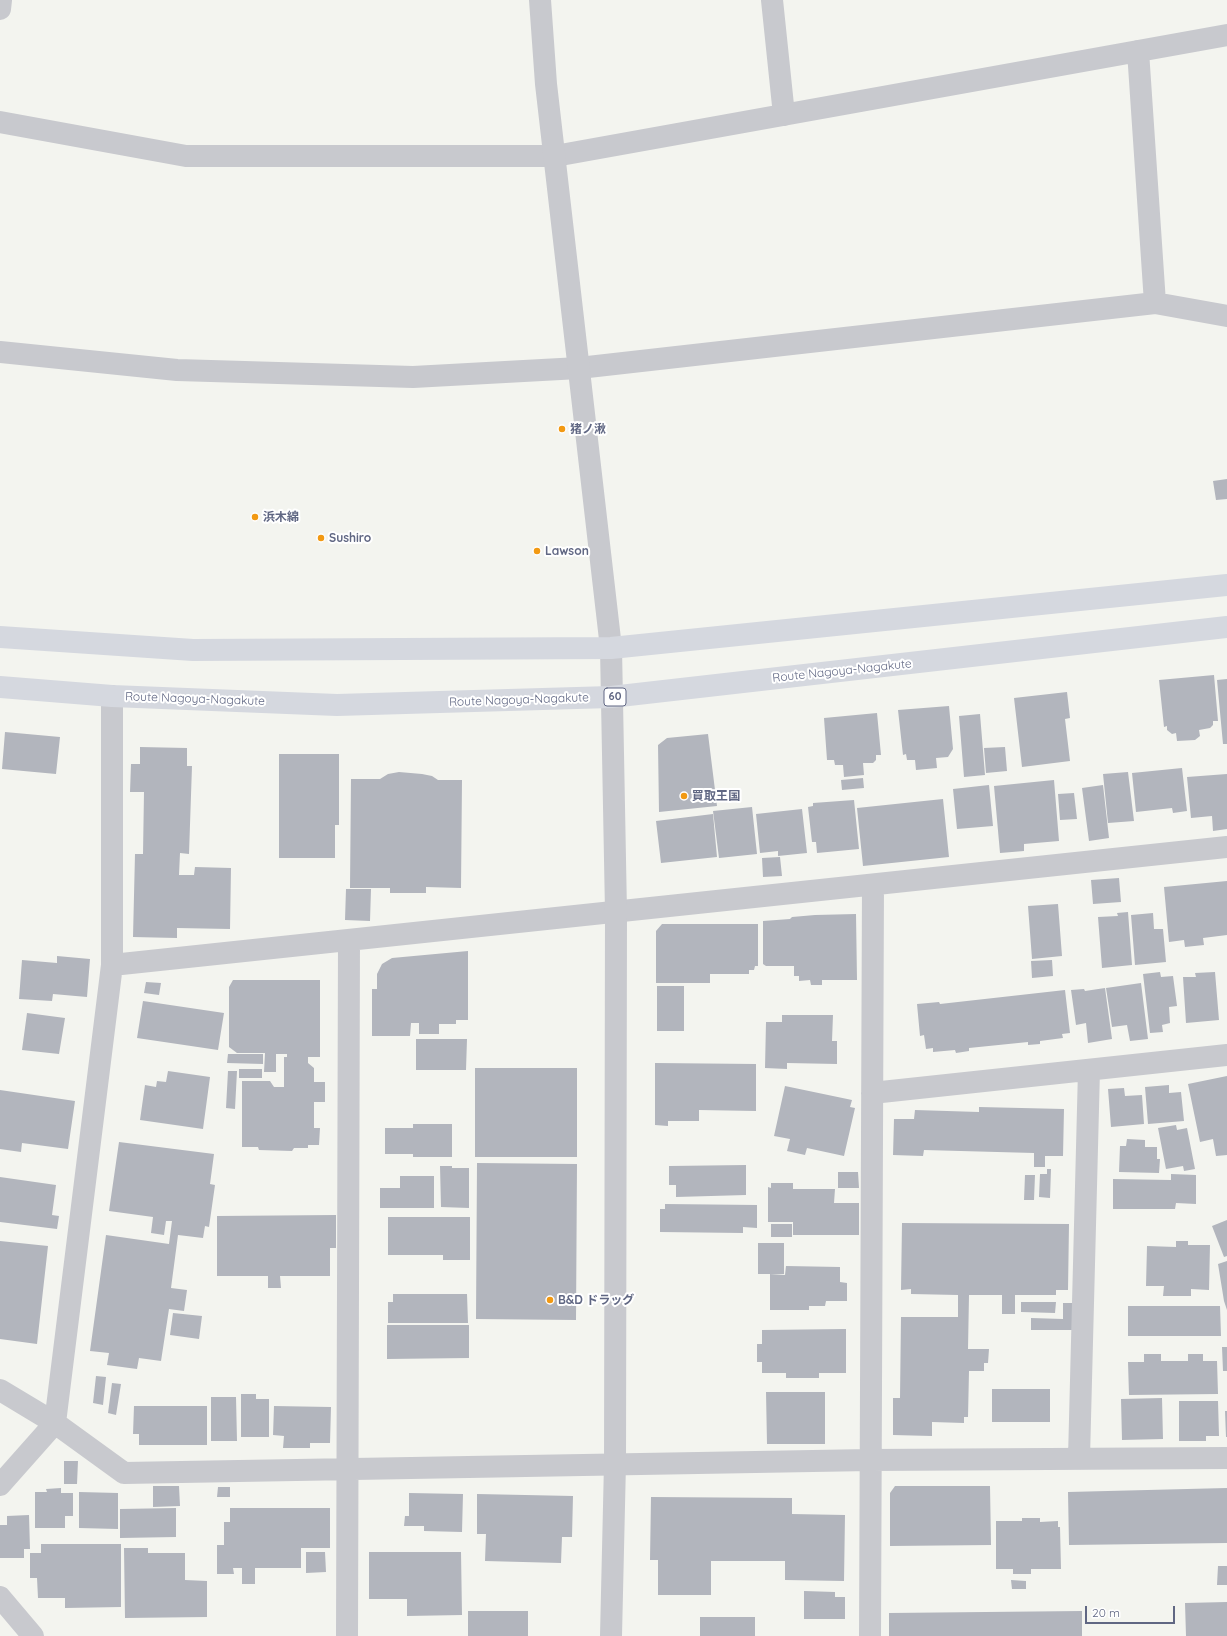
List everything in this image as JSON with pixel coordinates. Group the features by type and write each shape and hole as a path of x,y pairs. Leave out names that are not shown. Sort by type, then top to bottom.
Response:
{"main road":[{"path":"0,637 193,650 611,648 1227,585"},
{"name":"Route Nagoya-Nagakute","path":"0,687 112,696 337,705 611,697 1227,627"}],"street":[{"path":"0,9 1,0"},
{"path":"540,0 546,84 611,648 616,912 612,1636"},
{"path":"772,0 784,115"},
{"path":"0,122 186,156 555,156 1227,35"},
{"path":"1138,51 1155,303"},
{"path":"0,352 177,370 413,377 579,368 1155,303 1227,316"},
{"path":"0,1485 55,1423 112,965 112,696"},
{"path":"112,965 1227,847"},
{"path":"870,1636 873,884"},
{"path":"347,1636 349,940"},
{"path":"872,1093 1227,1055"},
{"path":"1079,1458 1088,1070"},
{"path":"0,1390 55,1423 124,1473 614,1463 1079,1458 1227,1458"},
{"path":"0,1597 32,1636"}],"building":[{"path":"1227,479 1227,499 1216,500 1213,481"},
{"path":"1214,675 1218,721 1213,721 1213,725 1210,728 1199,730 1200,736 1195,740 1177,741 1176,733 1172,734 1167,730 1167,726 1164,727 1159,680"},
{"path":"1227,679 1227,744 1223,744 1217,680"},
{"path":"1067,692 1070,718 1065,719 1070,761 1022,767 1014,698"},
{"path":"949,706 953,749 948,757 936,758 937,768 916,770 915,760 907,760 906,754 903,755 898,710"},
{"path":"877,713 881,755 876,755 876,760 873,763 863,763 864,775 844,777 843,765 835,765 834,760 827,760 824,718"},
{"path":"980,714 985,775 964,777 959,716"},
{"path":"5,732 60,737 56,774 2,769"},
{"path":"708,734 717,806 659,812 658,745 667,738"},
{"path":"140,747 187,748 187,766 192,766 189,854 180,853 179,875 194,875 195,867 231,868 230,929 177,928 177,938 133,937 135,854 143,854 144,792 130,792 131,764 140,764"},
{"path":"1005,747 1007,771 986,773 984,748"},
{"path":"279,754 339,754 339,825 335,825 335,858 279,858"},
{"path":"1182,768 1187,811 1173,813 1172,808 1136,812 1132,773"},
{"path":"399,772 432,776 438,780 462,780 461,888 426,887 426,893 390,893 390,888 350,888 351,779 380,779 388,774"},
{"path":"1128,772 1134,821 1108,823 1103,774"},
{"path":"1227,774 1227,829 1213,831 1212,816 1191,818 1187,777"},
{"path":"863,778 864,788 842,790 841,780"},
{"path":"1054,780 1059,841 1024,844 1024,851 1000,853 994,786"},
{"path":"989,785 993,826 957,829 953,789"},
{"path":"1103,785 1109,838 1089,841 1082,788"},
{"path":"1074,793 1077,819 1060,820 1058,794"},
{"path":"943,799 949,857 863,866 857,808"},
{"path":"854,800 859,849 817,853 816,842 812,842 808,807 813,806 813,803"},
{"path":"752,807 757,854 719,858 713,811"},
{"path":"802,809 807,853 778,856 778,851 760,853 756,814"},
{"path":"713,814 717,857 661,863 656,821"},
{"path":"780,857 782,876 763,877 762,858"},
{"path":"1119,878 1121,902 1093,904 1091,880"},
{"path":"1227,881 1227,935 1203,938 1204,945 1185,947 1184,940 1169,942 1164,887"},
{"path":"346,889 371,889 370,921 345,920"},
{"path":"1058,904 1062,956 1032,959 1028,906"},
{"path":"1128,912 1132,965 1102,968 1098,917 1118,916 1117,913"},
{"path":"1153,913 1154,929 1163,929 1166,962 1135,965 1131,915"},
{"path":"856,914 857,980 822,980 822,985 811,985 810,980 799,981 799,976 794,976 794,966 766,966 763,964 763,921 815,915"},
{"path":"662,924 758,924 758,966 755,966 754,970 749,970 749,974 710,974 710,983 656,983 656,931"},
{"path":"468,951 468,1020 456,1020 456,1024 439,1024 439,1034 419,1034 419,1023 411,1023 410,1036 372,1036 372,989 377,989 377,974 382,964 392,958"},
{"path":"57,956 90,959 87,997 53,994 52,1001 19,999 22,960 57,963"},
{"path":"1052,960 1053,976 1032,978 1031,961"},
{"path":"1160,972 1161,977 1173,976 1177,1006 1169,1007 1170,1023 1162,1025 1163,1032 1150,1033 1143,974"},
{"path":"1215,972 1219,1020 1186,1023 1183,977 1196,977 1195,973"},
{"path":"233,980 320,980 320,1057 308,1057 308,1063 314,1068 314,1082 325,1082 325,1102 314,1102 314,1128 320,1128 319,1145 308,1145 308,1148 294,1148 292,1151 259,1150 258,1147 242,1147 242,1081 270,1081 274,1087 284,1087 284,1057 287,1057 287,1054 276,1054 276,1072 264,1072 265,1053 237,1053 229,1047 229,987"},
{"path":"146,982 161,983 159,995 144,993"},
{"path":"1141,983 1148,1039 1130,1041 1127,1025 1112,1027 1106,988"},
{"path":"657,986 684,986 684,1031 657,1031"},
{"path":"1105,988 1112,1039 1088,1043 1086,1023 1076,1025 1071,990 1084,989 1085,991"},
{"path":"1065,990 1070,1033 1062,1034 1063,1038 1040,1041 1040,1044 1028,1045 1028,1042 969,1048 969,1051 956,1053 955,1050 933,1052 933,1048 926,1049 924,1035 920,1036 917,1004 939,1002 940,1004"},
{"path":"143,1001 224,1013 218,1050 137,1038"},
{"path":"27,1013 65,1018 59,1054 22,1050"},
{"path":"782,1015 833,1015 832,1041 837,1041 837,1064 787,1063 787,1069 765,1068 766,1022 782,1022"},
{"path":"416,1039 467,1039 466,1070 416,1070"},
{"path":"228,1054 263,1054 263,1064 227,1063"},
{"path":"655,1063 756,1064 756,1111 699,1110 699,1121 668,1121 668,1126 655,1125"},
{"path":"475,1068 577,1068 577,1157 475,1157"},
{"path":"239,1069 262,1069 262,1078 239,1078"},
{"path":"168,1071 210,1077 203,1129 140,1120 145,1085 156,1087 157,1081 166,1082"},
{"path":"228,1071 237,1071 235,1109 226,1108"},
{"path":"1227,1076 1227,1155 1216,1156 1213,1139 1200,1142 1188,1084"},
{"path":"1169,1085 1169,1093 1181,1092 1184,1121 1148,1124 1145,1087"},
{"path":"785,1086 852,1100 850,1107 855,1108 844,1156 807,1148 805,1155 787,1151 790,1139 774,1136"},
{"path":"1124,1088 1125,1096 1142,1095 1144,1124 1111,1127 1108,1089"},
{"path":"0,1090 75,1101 68,1149 22,1143 21,1152 0,1149"},
{"path":"979,1107 1064,1109 1063,1156 1045,1156 1045,1167 1034,1167 1034,1153 924,1150 923,1156 893,1155 894,1119 914,1119 915,1110 979,1112"},
{"path":"413,1124 452,1124 452,1157 413,1157 413,1154 385,1154 385,1128 413,1128"},
{"path":"1176,1125 1177,1130 1187,1128 1195,1169 1184,1171 1183,1166 1166,1169 1158,1128"},
{"path":"1127,1139 1145,1140 1145,1147 1157,1147 1157,1159 1160,1159 1159,1173 1119,1172 1120,1146 1126,1146"},
{"path":"119,1142 214,1154 210,1184 215,1185 209,1227 205,1226 203,1238 178,1235 171,1288 187,1290 184,1311 169,1309 161,1361 139,1358 137,1369 107,1365 109,1353 90,1351 106,1235 169,1244 172,1221 166,1221 164,1235 151,1233 153,1217 109,1211"},
{"path":"477,1163 577,1164 576,1320 476,1319"},
{"path":"746,1165 746,1195 676,1197 676,1185 669,1185 669,1166"},
{"path":"440,1166 469,1168 469,1208 441,1207"},
{"path":"1047,1169 1051,1169 1050,1198 1039,1197 1040,1174 1047,1174"},
{"path":"838,1172 858,1172 859,1188 838,1188"},
{"path":"1171,1174 1196,1175 1196,1204 1176,1203 1175,1209 1113,1209 1113,1179 1171,1180"},
{"path":"1025,1175 1035,1175 1034,1200 1024,1200"},
{"path":"400,1176 434,1176 434,1208 380,1208 380,1188 400,1188"},
{"path":"0,1177 56,1185 52,1215 59,1216 57,1229 0,1222"},
{"path":"771,1183 793,1183 793,1189 835,1189 834,1203 859,1203 859,1235 793,1235 793,1222 768,1222 768,1187 771,1188"},
{"path":"665,1204 757,1205 757,1228 743,1227 743,1233 660,1232 660,1209 665,1209"},
{"path":"336,1215 336,1248 330,1248 330,1276 280,1276 281,1288 268,1288 268,1276 217,1276 217,1216"},
{"path":"388,1217 470,1217 470,1260 443,1260 443,1255 388,1255"},
{"path":"1227,1220 1227,1256 1224,1257 1212,1226"},
{"path":"902,1223 1069,1224 1068,1290 1056,1290 1056,1295 1015,1295 1015,1314 1002,1314 1002,1295 969,1295 968,1349 989,1349 988,1363 984,1363 984,1371 969,1371 968,1417 964,1417 964,1423 932,1422 932,1436 893,1435 893,1398 900,1398 901,1317 958,1317 958,1295 911,1294 911,1289 901,1290"},
{"path":"771,1224 792,1224 792,1237 771,1237"},
{"path":"0,1241 48,1246 37,1344 0,1339"},
{"path":"1176,1241 1188,1241 1188,1245 1210,1245 1209,1290 1191,1289 1191,1296 1163,1296 1164,1286 1146,1286 1147,1246 1176,1247"},
{"path":"758,1243 784,1243 784,1274 758,1274"},
{"path":"1227,1261 1227,1310 1224,1301 1218,1264"},
{"path":"786,1266 840,1267 840,1282 847,1283 847,1301 826,1301 825,1306 809,1306 809,1310 770,1310 770,1274 785,1275"},
{"path":"393,1294 467,1294 468,1323 388,1323 388,1302 393,1302"},
{"path":"1021,1302 1056,1302 1055,1313 1021,1312"},
{"path":"1063,1303 1074,1303 1073,1330 1031,1330 1031,1318 1063,1319"},
{"path":"1128,1306 1220,1306 1221,1336 1128,1336"},
{"path":"173,1313 202,1316 199,1339 170,1335"},
{"path":"387,1325 469,1325 469,1358 387,1359"},
{"path":"846,1329 846,1373 819,1373 819,1378 786,1378 786,1373 762,1373 762,1362 757,1362 757,1344 762,1344 762,1330"},
{"path":"1222,1347 1227,1347 1227,1371 1223,1371"},
{"path":"1144,1354 1161,1354 1161,1361 1188,1361 1188,1354 1203,1354 1203,1361 1217,1361 1218,1394 1129,1395 1128,1362 1144,1362"},
{"path":"96,1376 106,1377 103,1405 93,1403"},
{"path":"112,1383 121,1384 116,1415 108,1413"},
{"path":"992,1389 1050,1389 1050,1422 992,1422"},
{"path":"766,1392 825,1392 825,1444 767,1444"},
{"path":"241,1394 256,1394 256,1399 269,1399 269,1437 241,1437"},
{"path":"211,1397 236,1397 237,1441 211,1441"},
{"path":"1162,1398 1163,1439 1122,1440 1121,1399"},
{"path":"1179,1401 1218,1401 1219,1436 1206,1436 1206,1441 1179,1441"},
{"path":"134,1406 207,1406 207,1445 139,1445 139,1434 133,1434"},
{"path":"274,1406 331,1407 330,1443 310,1443 310,1448 283,1448 284,1436 273,1435"},
{"path":"1225,1411 1227,1411 1227,1437 1226,1437"},
{"path":"64,1461 78,1461 77,1484 64,1484"},
{"path":"153,1486 179,1486 180,1506 153,1507"},
{"path":"895,1486 990,1486 991,1545 890,1546 890,1493"},
{"path":"218,1487 230,1487 230,1497 217,1497"},
{"path":"61,1488 61,1493 73,1493 73,1516 65,1516 65,1528 35,1528 35,1492 47,1492 46,1489"},
{"path":"1227,1488 1227,1543 1069,1545 1068,1492"},
{"path":"79,1492 118,1493 118,1529 79,1528"},
{"path":"409,1493 463,1494 462,1532 424,1531 424,1526 404,1526 405,1516 409,1516"},
{"path":"477,1494 573,1496 572,1537 562,1537 561,1563 485,1561 486,1534 477,1534"},
{"path":"651,1497 792,1498 792,1514 845,1515 844,1581 785,1580 785,1561 711,1561 711,1595 658,1595 658,1560 650,1560"},
{"path":"176,1508 176,1537 120,1538 120,1509"},
{"path":"230,1508 330,1508 330,1548 301,1548 301,1568 255,1568 255,1584 242,1584 242,1568 233,1568 234,1574 217,1574 217,1545 224,1545 224,1522 230,1522"},
{"path":"29,1515 30,1549 24,1549 24,1558 0,1558 0,1525 7,1525 7,1516"},
{"path":"1022,1518 1040,1518 1040,1522 1058,1521 1058,1527 1060,1527 1061,1569 1031,1569 1031,1574 1013,1574 1013,1569 996,1569 996,1521 1022,1521"},
{"path":"41,1544 121,1544 121,1607 65,1608 65,1598 38,1598 37,1578 30,1578 30,1553 41,1553"},
{"path":"124,1548 148,1548 148,1553 185,1553 185,1580 207,1581 207,1617 125,1618"},
{"path":"306,1552 325,1552 326,1572 306,1573"},
{"path":"369,1552 461,1552 462,1615 407,1616 407,1599 369,1599"},
{"path":"1218,1566 1227,1566 1227,1585 1217,1585"},
{"path":"1011,1580 1026,1581 1026,1589 1012,1589"},
{"path":"804,1591 835,1592 835,1597 845,1597 845,1619 804,1619"},
{"path":"1227,1602 1227,1636 1186,1636 1185,1603"},
{"path":"468,1611 528,1611 528,1636 468,1636"},
{"path":"1082,1611 1082,1636 889,1636 889,1613"},
{"path":"700,1617 755,1617 755,1636 700,1636"}],"place":[{"name":"猪ノ湫","path":"562,429"},
{"name":"浜木綿","path":"255,517"},
{"name":"Sushiro","path":"321,538"},
{"name":"Lawson","path":"537,551"},
{"name":"買取王国","path":"684,796"},
{"name":"B&D ドラッグ","path":"550,1300"}]}
